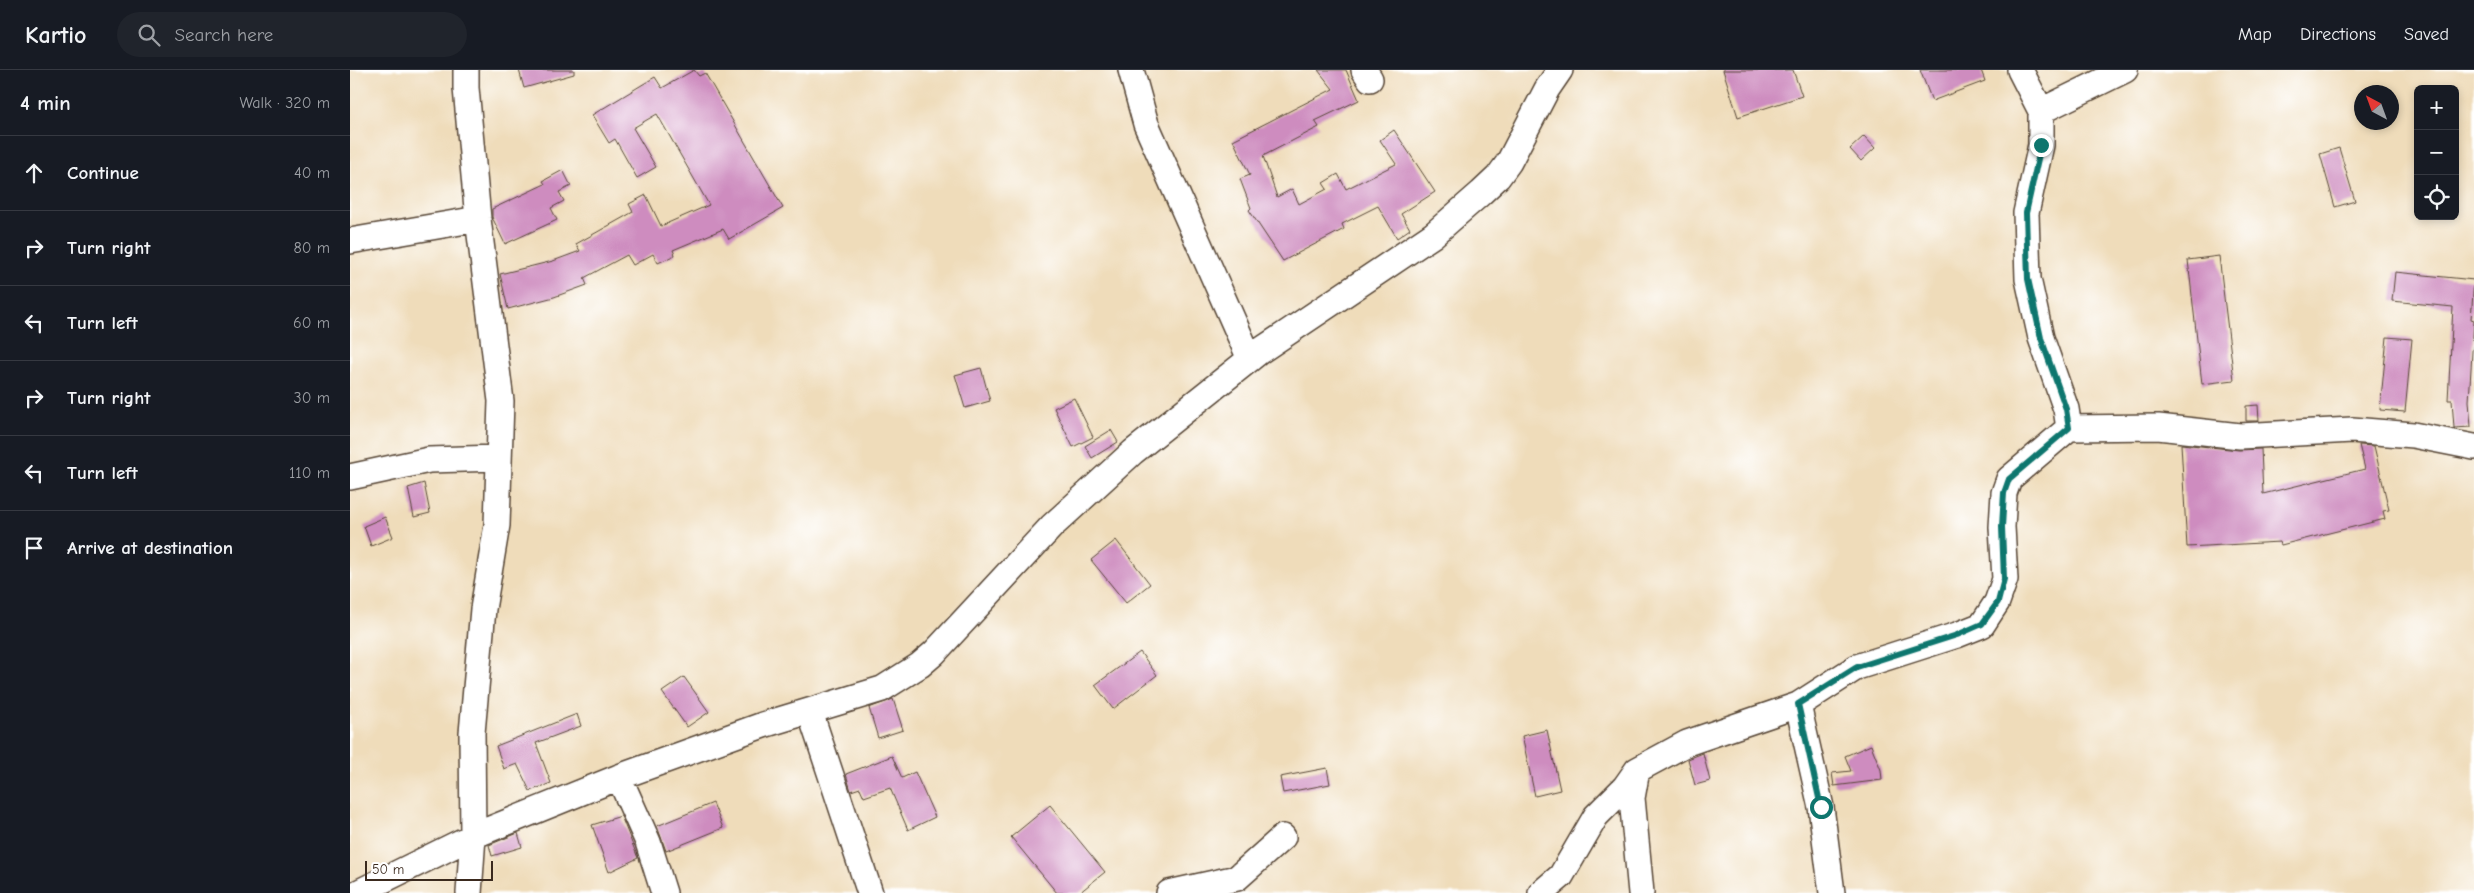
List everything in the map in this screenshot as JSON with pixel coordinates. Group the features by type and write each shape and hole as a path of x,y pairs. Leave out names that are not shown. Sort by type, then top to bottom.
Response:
{"street":[{"path":"466,70 478,219 501,401 497,524 484,610 472,733 473,836 469,893"},
{"path":"1132,70 1146,124 1250,359"},
{"path":"357,893 473,836 619,777 763,725 882,689 920,666 1079,500 1133,452 1250,359 1433,235 1481,193 1498,177 1509,162 1547,90 1560,70"},
{"path":"2020,70 2042,110 2041,145 2026,213 2028,279 2041,338 2066,409 2069,428"},
{"path":"2042,110 2125,70"},
{"path":"350,241 478,219"},
{"path":"1541,893 1561,876 1596,816 1625,786 1637,770 1687,743 1798,704 1857,667 1957,635 1982,624 1998,602 2004,579 2002,527 2004,493 2009,479 2069,428 2158,428 2240,436 2352,430 2413,435 2474,447"},
{"path":"350,478 430,460 499,458"},
{"path":"1798,704 1821,807 1832,893"},
{"path":"810,712 870,893"},
{"path":"1637,770 1632,798 1641,893"},
{"path":"619,777 648,842 664,893"},
{"path":"1169,893 1237,878 1283,838"}],"building":[{"path":"519,70 574,70 574,74 524,88"},
{"path":"694,70 699,76 705,73 783,208 729,239 723,229 673,250 675,255 658,263 653,254 633,265 627,255 584,278 587,285 554,297 508,309 500,274 553,261 580,251 576,244 633,212 629,204 646,195 661,226 709,205 657,114 633,128 656,167 637,178 615,139 609,143 592,115 655,77 662,88"},
{"path":"1318,70 1346,70 1359,100 1315,121 1319,127 1263,156 1277,197 1292,189 1299,204 1327,189 1323,183 1338,174 1346,189 1396,164 1380,140 1394,130 1435,192 1401,214 1410,229 1397,238 1378,206 1342,224 1344,229 1283,261 1249,210 1251,208 1240,179 1250,175 1233,140 1333,89"},
{"path":"1723,70 1793,70 1802,96 1738,117"},
{"path":"1920,70 1981,70 1985,81 1932,101"},
{"path":"1864,136 1875,148 1861,161 1850,149"},
{"path":"2339,148 2355,201 2335,207 2320,154"},
{"path":"563,170 571,186 559,192 564,201 551,208 557,220 505,244 492,217 492,209 545,184 543,181"},
{"path":"2219,256 2234,380 2202,384 2188,260"},
{"path":"2395,272 2474,280 2471,319 2474,320 2469,401 2471,427 2454,428 2452,400 2448,400 2453,307 2392,301"},
{"path":"2387,337 2412,339 2405,412 2380,410"},
{"path":"981,368 990,401 965,408 955,375"},
{"path":"1074,398 1093,437 1073,447 1054,408"},
{"path":"2258,405 2259,421 2246,421 2246,406"},
{"path":"1111,430 1118,442 1092,458 1085,446"},
{"path":"2181,444 2239,450 2261,449 2263,494 2365,469 2359,445 2374,446 2389,510 2383,511 2385,519 2281,545 2280,542 2187,547"},
{"path":"424,483 430,513 414,517 408,488"},
{"path":"385,517 393,537 371,546 364,526"},
{"path":"1116,540 1150,584 1126,603 1091,560"},
{"path":"1140,652 1157,675 1113,709 1095,685"},
{"path":"684,677 709,712 687,727 662,692"},
{"path":"893,699 903,730 878,738 869,708"},
{"path":"577,714 581,726 536,743 551,783 530,791 517,764 504,769 496,746"},
{"path":"1547,730 1560,790 1535,796 1522,736"},
{"path":"1871,745 1881,770 1882,780 1834,786 1832,773 1851,771 1845,756"},
{"path":"1703,753 1710,781 1695,785 1688,759"},
{"path":"892,756 902,778 915,772 935,817 908,830 890,788 864,797 860,788 851,791 846,774"},
{"path":"1327,768 1330,784 1283,793 1280,777"},
{"path":"713,803 723,828 666,851 657,826"},
{"path":"1050,805 1105,872 1079,893 1057,893 1011,837"},
{"path":"621,816 638,858 609,872 592,825"},
{"path":"518,833 522,847 492,856 489,845"}],"route":[{"path":"1821,807 1798,704 1857,667 1957,635 1982,624 1998,602 2004,579 2002,527 2004,493 2009,479 2069,428 2066,409 2041,338 2028,279 2026,213 2041,145"}]}
